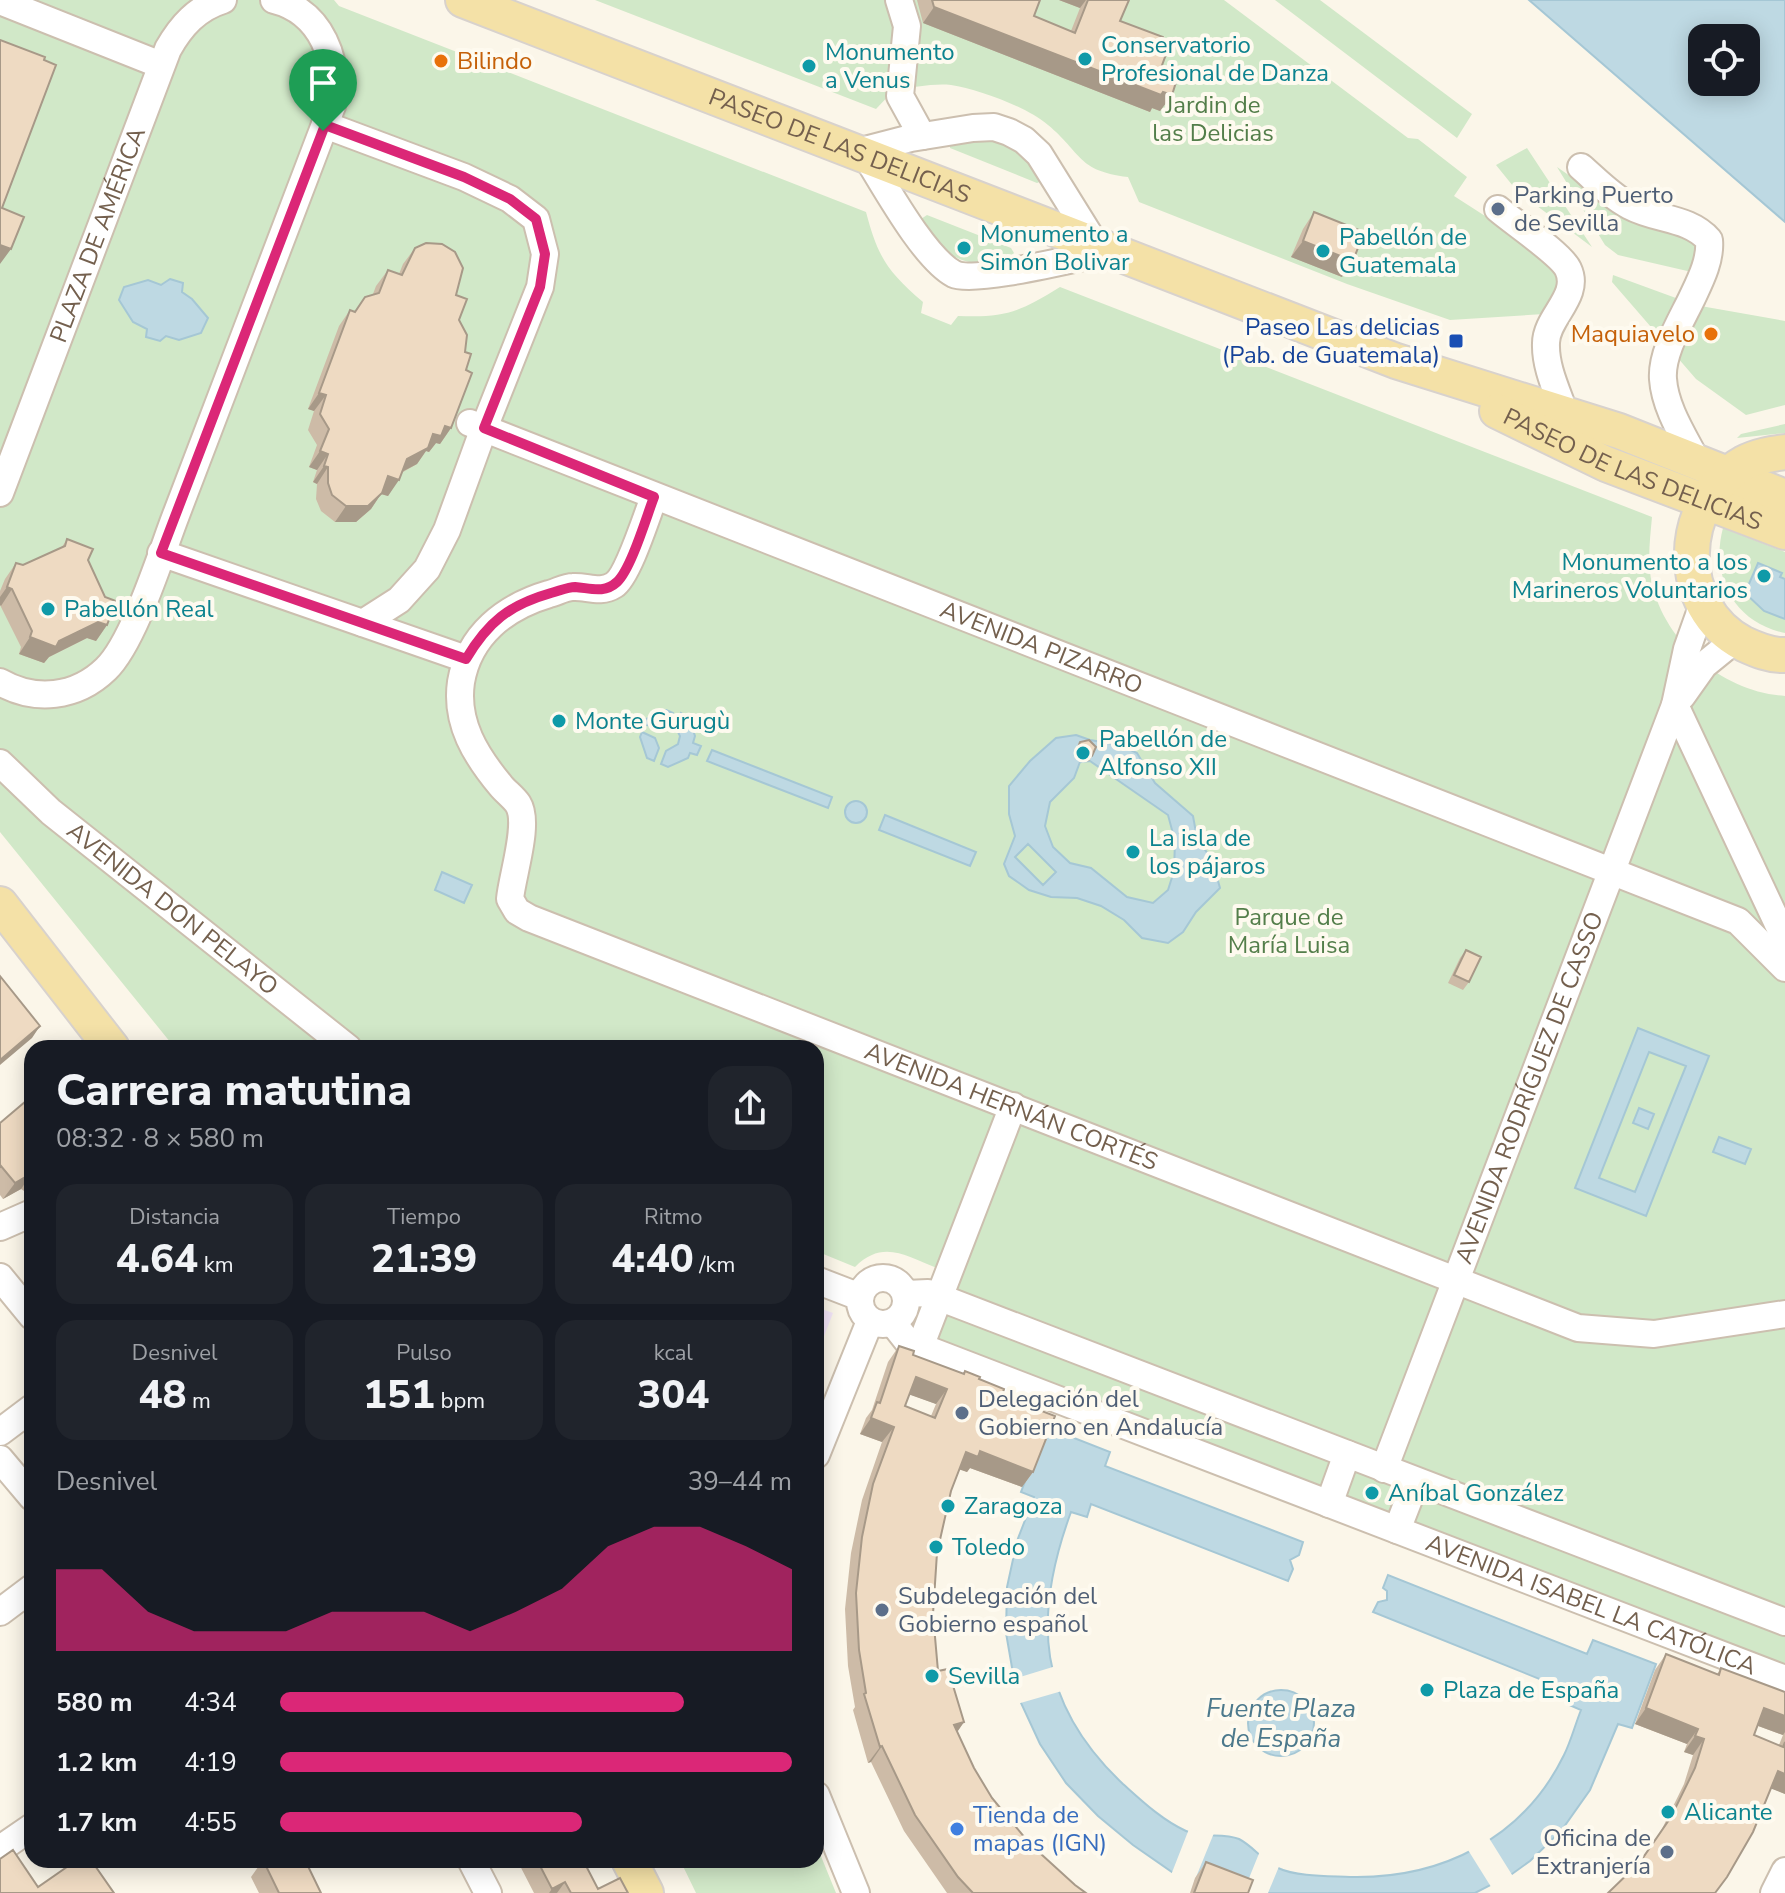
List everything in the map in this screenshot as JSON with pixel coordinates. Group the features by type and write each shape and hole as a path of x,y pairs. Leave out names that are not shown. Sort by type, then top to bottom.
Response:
{"main road":[{"name":"PASEO DE LAS DELICIAS","path":"463,0 1396,361 1619,431 1710,480 1785,532"},
{"name":"PASEO DE LAS DELICIAS","path":"1396,361 1606,464 1710,480 1785,497"},
{"path":"1785,452 1767,454 1710,480 1695,525 1690,552 1693,579 1703,604 1717,624 1756,650 1785,655"},
{"path":"0,904 106,1040"},
{"path":"633,1868 646,1893"}],"street":[{"name":"PLAZA DE AMÉRICA","path":"1,490 161,65 179,30 194,14 223,0"},
{"path":"0,682 25,693 40,695 71,691 85,685 108,667 126,640 161,553 332,106 336,85 334,65 327,45 302,14 274,0"},
{"path":"899,0 907,26 900,96 922,136"},
{"path":"0,1 161,65"},
{"path":"325,125 464,177 510,199 536,219 545,254 540,287 477,426 447,530 427,569 399,600 363,623"},
{"path":"994,127 1024,140 1039,154 1104,247 995,275 955,275 922,242 861,154 922,136 994,127"},
{"path":"1581,167 1628,205 1651,215 1691,225 1709,240 1710,250 1699,283 1670,348 1662,376 1673,416 1710,480"},
{"path":"1498,209 1568,269 1568,298 1554,316 1546,341 1549,370 1565,414"},
{"name":"AVENIDA PIZARRO","path":"477,426 1738,921 1785,968"},
{"path":"161,553 466,659 479,637 502,614 527,600 573,587 594,591 614,585 624,574 654,497"},
{"path":"1703,604 1691,635 1675,705 1785,939"},
{"path":"1675,705 1704,665 1736,639"},
{"name":"AVENIDA HERNÁN CORTÉS","path":"466,659 461,686 465,729 486,768 518,804 522,840 510,899 517,911 1578,1328 1622,1334 1654,1334 1785,1314"},
{"name":"AVENIDA RODRÍGUEZ DE CASSO","path":"1384,1469 1675,705"},
{"name":"AVENIDA DON PELAYO","path":"0,763 51,812 338,1040"},
{"path":"920,1347 1013,1106"},
{"path":"0,1227 24,1216"},
{"path":"0,1277 24,1306"},
{"path":"824,1436 874,1314 868,1284 882,1278 897,1282 906,1294 905,1311 874,1314"},
{"path":"824,1285 874,1314 908,1342 1329,1504 1347,1454"},
{"path":"906,1294 928,1293 1785,1622"},
{"path":"0,1432 24,1414"},
{"path":"0,1459 24,1488"},
{"path":"1397,1530 1416,1481"},
{"name":"AVENIDA ISABEL LA CATÓLICA","path":"1329,1504 1785,1679"},
{"path":"0,1612 24,1594"},
{"path":"824,1815 856,1893"},
{"path":"0,1848 24,1832"},
{"path":"475,1868 488,1893"},
{"path":"1774,1893 1785,1871"}],"shaded area":[{"path":"824,1310 833,1313 824,1336"}],"green space":[{"name":"Parque de María Luisa","path":"0,0 334,0 339,6 866,212 880,253 901,282 923,302 921,313 951,325 958,316 1012,312 1060,287 1652,517 1649,550 1652,584 1659,606 1684,645 1720,675 1740,685 1785,696 1785,1693 904,1353 937,1268 895,1252 875,1254 855,1267 824,1254 824,1040 169,1040 0,832"},
{"name":"Jardin de las Delicias","path":"595,0 1224,0 1408,138 1418,139 1467,177 1454,196 1496,223 1551,268 1559,285 1544,314 1450,320 1347,284 1139,202 1128,177 1089,165 1039,118 1002,100 962,87 930,85 895,89 876,109"},
{"path":"1275,0 1320,0 1472,114 1457,138"},
{"path":"976,135 1020,148 1042,181 1037,183 950,148 950,143"},
{"path":"1527,148 1592,247 1517,191 1496,165"},
{"path":"1557,167 1639,224 1691,239 1700,248 1696,273 1618,255 1605,245"},
{"path":"927,215 1011,248 1014,253 991,262 959,259 933,239 921,219"},
{"path":"1613,275 1695,305 1785,321 1785,405 1746,415 1696,379 1612,282"},
{"path":"1785,424 1785,433 1737,438 1741,434"},
{"path":"1723,528 1785,552 1785,633 1767,628 1752,619 1730,595 1720,563"},
{"path":"824,1864 836,1893 696,1893 684,1868 824,1868"}],"water":[{"path":"1529,0 1785,0 1785,222"},
{"path":"170,279 183,283 182,292 208,318 201,333 179,340 166,336 160,341 146,337 147,329 133,322 119,300 124,287 148,280 161,285"},
{"path":"1758,563 1782,573 1780,577 1785,579 1785,619 1764,611 1745,593"},
{"path":"666,710 673,713 668,726 658,729 644,724 646,719"},
{"path":"681,713 689,718 695,736 693,743 701,746 697,755 690,753 688,758 668,767 661,764 666,751 678,744 680,736 676,728"},
{"path":"642,732 655,738 659,748 654,761 647,758 640,737"},
{"path":"1076,735 1120,745 1137,753 1155,783 1193,816 1197,838 1212,860 1220,888 1196,912 1183,932 1168,943 1142,938 1124,920 1101,906 1077,898 1051,897 1029,890 1009,876 1004,864 1015,836 1009,814 1009,786 1030,761 1056,738","holes":["1090,761 1168,815 1175,841 1174,871 1168,890 1153,903 1127,897 1091,868 1070,863 1053,847 1045,826 1050,802 1074,778 1080,762","1028,844 1056,872 1043,885 1015,857"]},
{"path":"712,750 832,797 828,808 707,761"},
{"path":"856,801 864,804 867,812 864,820 856,823 848,820 845,812 848,804"},
{"path":"885,815 976,852 970,866 879,830"},
{"path":"442,872 472,885 464,903 435,890"},
{"path":"1638,1028 1709,1056 1646,1216 1575,1188","holes":["1649,1052 1686,1066 1635,1192 1599,1178"]},
{"path":"1639,1108 1654,1114 1648,1129 1633,1123"},
{"path":"1719,1137 1751,1149 1745,1164 1713,1152"},
{"path":"1046,1427 1110,1452 1105,1466 1303,1542 1299,1555 1290,1560 1293,1569 1288,1581 1091,1504 1087,1517 1071,1512 1051,1588 1048,1623 1050,1657 1058,1690 1073,1722 1094,1753 1137,1797 1177,1827 1192,1833 1239,1839 1273,1865 1294,1873 1384,1876 1416,1871 1476,1848 1526,1810 1547,1784 1569,1744 1581,1710 1567,1704 1572,1692 1373,1612 1378,1602 1387,1600 1387,1591 1383,1588 1388,1575 1587,1654 1593,1640 1656,1664 1632,1728 1618,1724 1590,1790 1561,1831 1512,1874 1475,1893 1234,1893 1172,1872 1098,1816 1066,1783 1040,1744 1021,1703 1014,1679 1006,1633 1007,1587 1017,1541 1034,1497 1021,1492"},
{"name":"Fuente Plaza de España","path":"1275,1690 1287,1690 1299,1695 1309,1705 1314,1723 1312,1736 1299,1751 1287,1756 1275,1756 1263,1751 1253,1741 1248,1729 1248,1717 1253,1705 1263,1695"}],"pier":[{"path":"1056,1666 1062,1691 1017,1704 1010,1680"},
{"path":"1189,1829 1214,1833 1194,1882 1171,1875"},
{"path":"1489,1838 1514,1878 1493,1890 1468,1850"},
{"path":"1260,1851 1280,1864 1268,1893 1243,1893"}],"building":[{"path":"932,0 1040,0 1034,16 1075,33 1088,0 1129,0 1120,21 1163,37 1168,49 1161,68 1177,79 1172,95 1163,92 1161,95 934,7"},
{"path":"0,40 45,57 44,60 56,65 2,208 24,217 11,249 0,245"},
{"path":"1314,212 1364,232 1353,261 1303,241"},
{"path":"426,243 442,244 455,252 463,268 456,295 467,299 459,320 467,335 465,352 471,354 466,370 472,373 451,428 445,426 441,436 433,434 428,448 407,459 399,480 388,476 382,493 368,506 346,506 332,495 328,467 324,466 328,454 320,451 329,429 320,414 326,395 319,393 350,310 355,312 365,297 379,293 388,270 402,275 415,248"},
{"name":"Pabellón Real","path":"67,539 93,549 88,560 105,597 116,601 107,625 98,622 59,641 56,647 30,637 32,631 12,589 7,587 16,563 23,565 65,546"},
{"name":"Pabellón de Alfonso XII","path":"1089,740 1096,747 1092,756 1083,758 1077,750 1080,742"},
{"path":"1466,950 1481,957 1469,982 1454,975"},
{"path":"0,976 40,1026 0,1060"},
{"path":"24,1103 24,1178 15,1183 0,1167 0,1123"},
{"path":"899,1346 914,1351 913,1355 980,1377 1004,1389 1002,1396 1055,1416 1033,1472 980,1451 978,1457 966,1452 951,1491 937,1553 933,1614 938,1671 948,1669 964,1722 954,1725 974,1768 992,1798 1030,1844 1086,1893 973,1893 958,1877 915,1815 880,1747 864,1694 856,1593 862,1537 873,1484 894,1427 871,1418 877,1402 880,1403","holes":["916,1377 947,1389 935,1418 905,1406"]},
{"name":"Plaza de España","path":"1666,1654 1719,1675 1721,1668 1785,1692 1785,1716 1764,1708 1754,1735 1783,1747 1785,1742 1785,1774 1778,1771 1753,1832 1715,1893 1608,1893 1640,1862 1671,1817 1695,1768 1704,1739 1695,1736 1698,1729 1646,1708"},
{"path":"13,1850 38,1887 65,1868 97,1868 114,1893 0,1893 0,1859"},
{"path":"1206,1862 1253,1880 1248,1893 1194,1893"},
{"path":"267,1868 309,1868 321,1893 279,1893"},
{"path":"541,1868 587,1868 598,1889 620,1878 628,1893 571,1893 565,1882 552,1889"}],"place":[{"name":"Conservatorio Profesional de Danza","path":"1085,59"},
{"name":"Bilindo","path":"441,61"},
{"name":"Monumento a Venus","path":"809,66"},
{"name":"Parking Puerto de Sevilla","path":"1498,209"},
{"name":"Monumento a Simón Bolivar","path":"964,248"},
{"name":"Pabellón de Guatemala","path":"1323,251"},
{"name":"Maquiavelo","path":"1711,334"},
{"name":"Paseo Las delicias (Pab. de Guatemala)","path":"1456,341"},
{"name":"Monumento a los Marineros Voluntarios","path":"1764,576"},
{"name":"Pabellón Real","path":"48,609"},
{"name":"Monte Gurugù","path":"559,721"},
{"name":"Pabellón de Alfonso XII","path":"1083,753"},
{"name":"La isla de los pájaros","path":"1133,852"},
{"name":"Delegación del Gobierno en Andalucía","path":"962,1413"},
{"name":"Aníbal González","path":"1372,1493"},
{"name":"Zaragoza","path":"948,1506"},
{"name":"Toledo","path":"936,1547"},
{"name":"Subdelegación del Gobierno español","path":"882,1610"},
{"name":"Sevilla","path":"932,1676"},
{"name":"Plaza de España","path":"1427,1690"},
{"name":"Alicante","path":"1668,1812"},
{"name":"Tienda de mapas (IGN)","path":"957,1829"},
{"name":"Oficina de Extranjería","path":"1667,1852"}],"route":[{"path":"325,125 464,177 510,199 536,219 545,254 540,287 484,428 654,497 624,574 614,585 594,591 573,587 527,600 502,614 479,637 466,659 161,553 323,131 325,125"}]}
